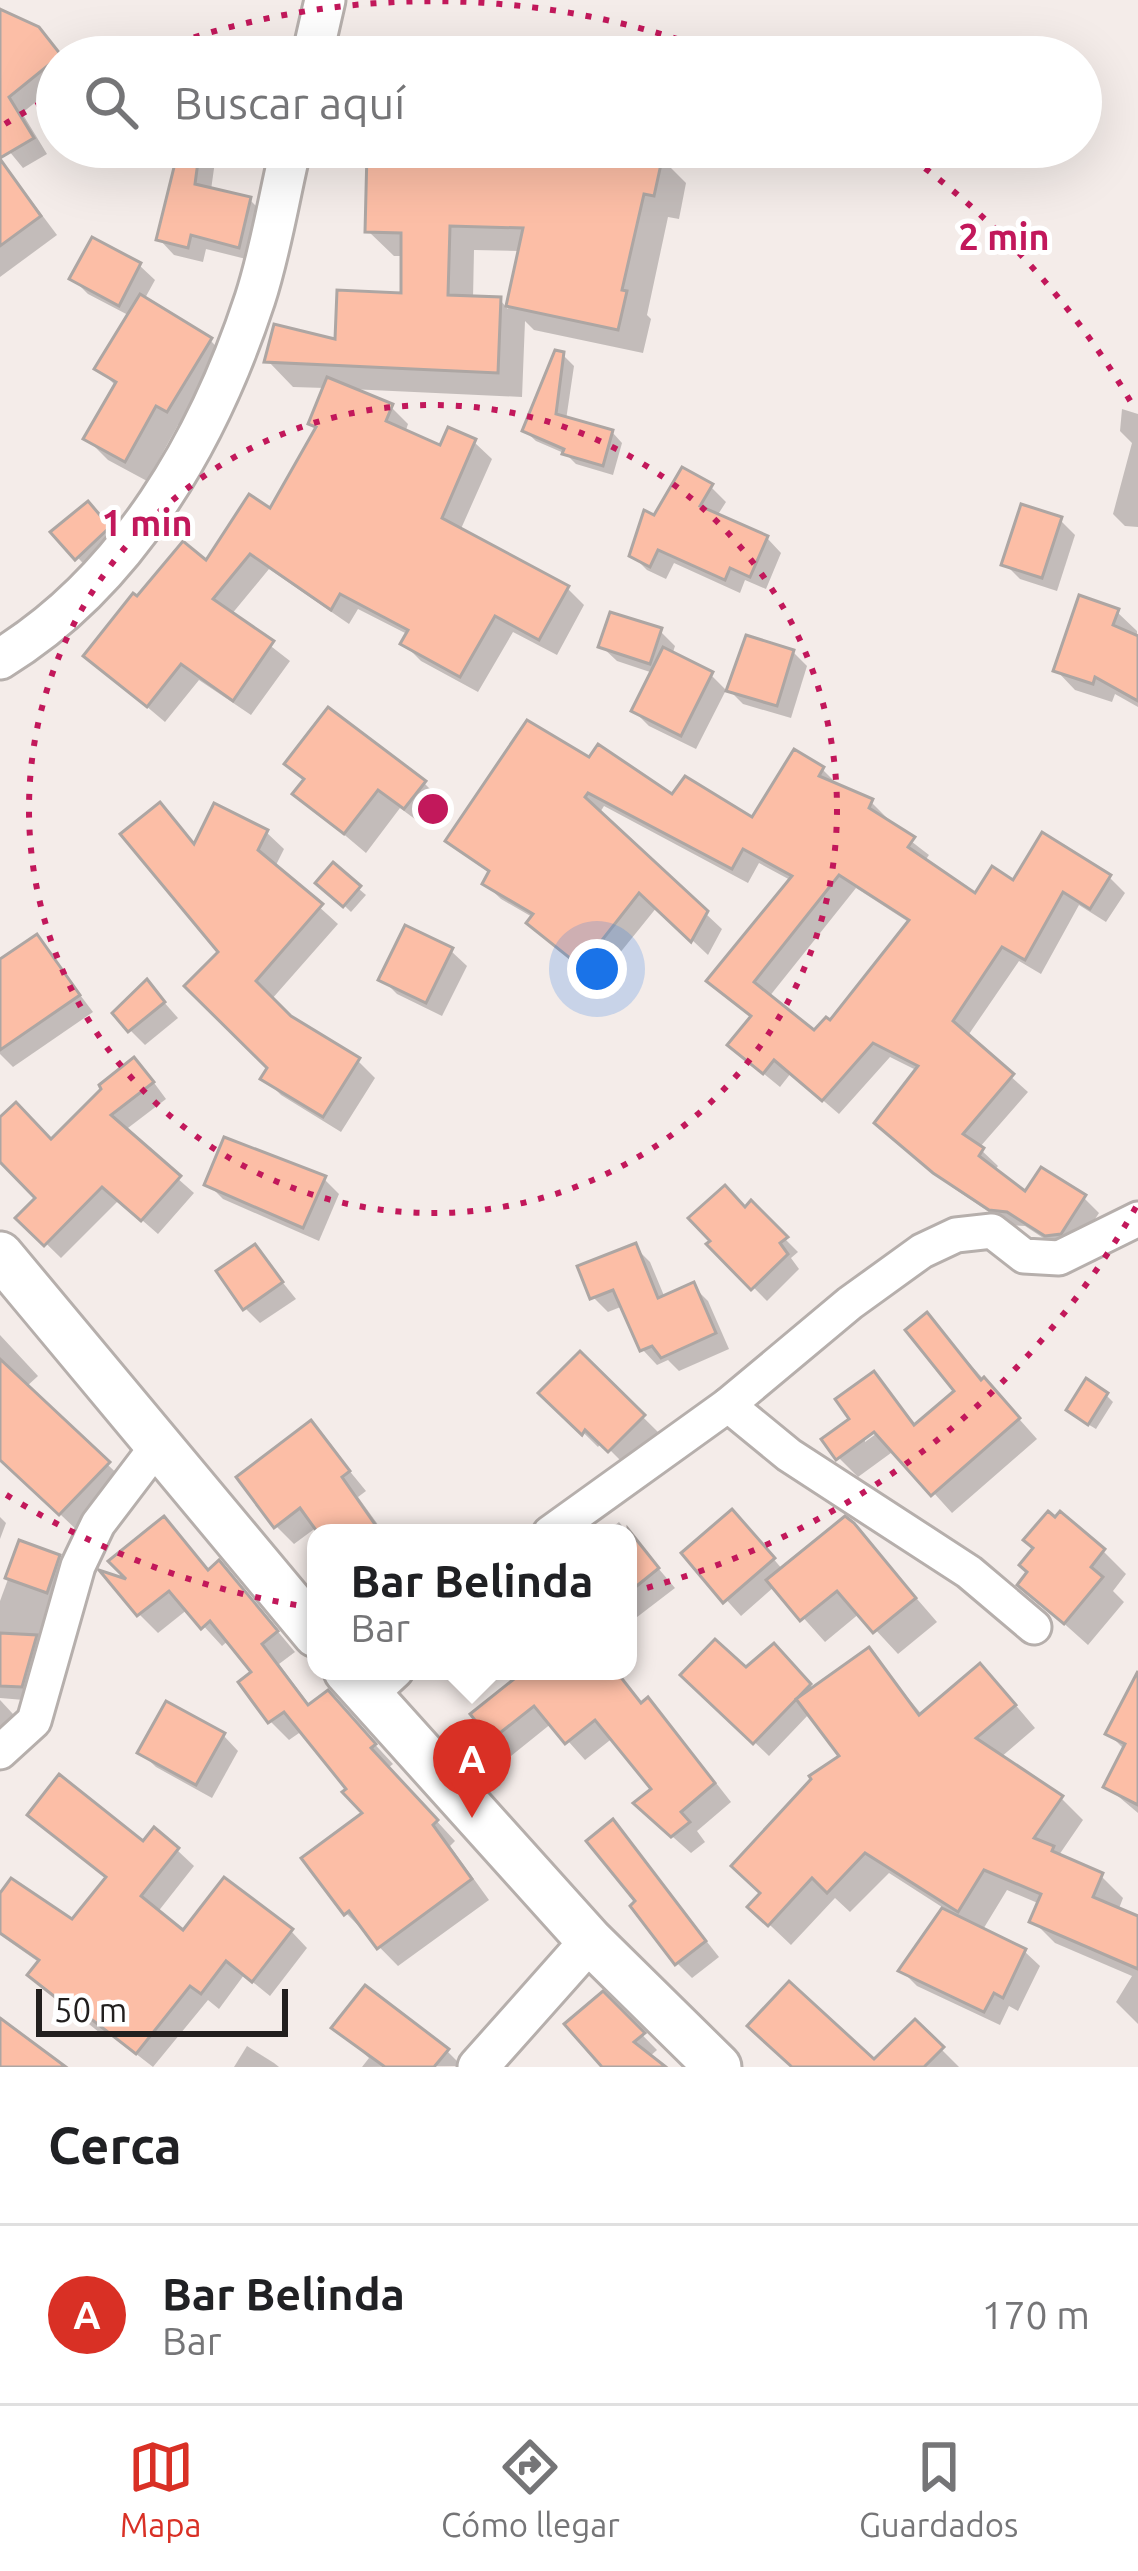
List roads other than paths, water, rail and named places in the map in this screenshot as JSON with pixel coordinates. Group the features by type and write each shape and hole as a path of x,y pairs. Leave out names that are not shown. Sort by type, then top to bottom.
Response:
{"main road":[{"path":"0,1255 307,1623"},
{"path":"370,1680 590,1941 718,2067"}],"street":[{"path":"317,36 325,0"},
{"path":"0,659 36,637 128,548 205,424 255,298 286,168"},
{"path":"563,1524 728,1405 850,1303 922,1251 956,1235 992,1231 1024,1256 1059,1258 1138,1219"},
{"path":"728,1405 789,1455 970,1572 1034,1627"},
{"path":"0,1752 34,1721 78,1566 98,1524 158,1445"},
{"path":"478,2067 590,1941"}],"place":[{"name":"Bar Belinda","path":"472,1818"}]}
